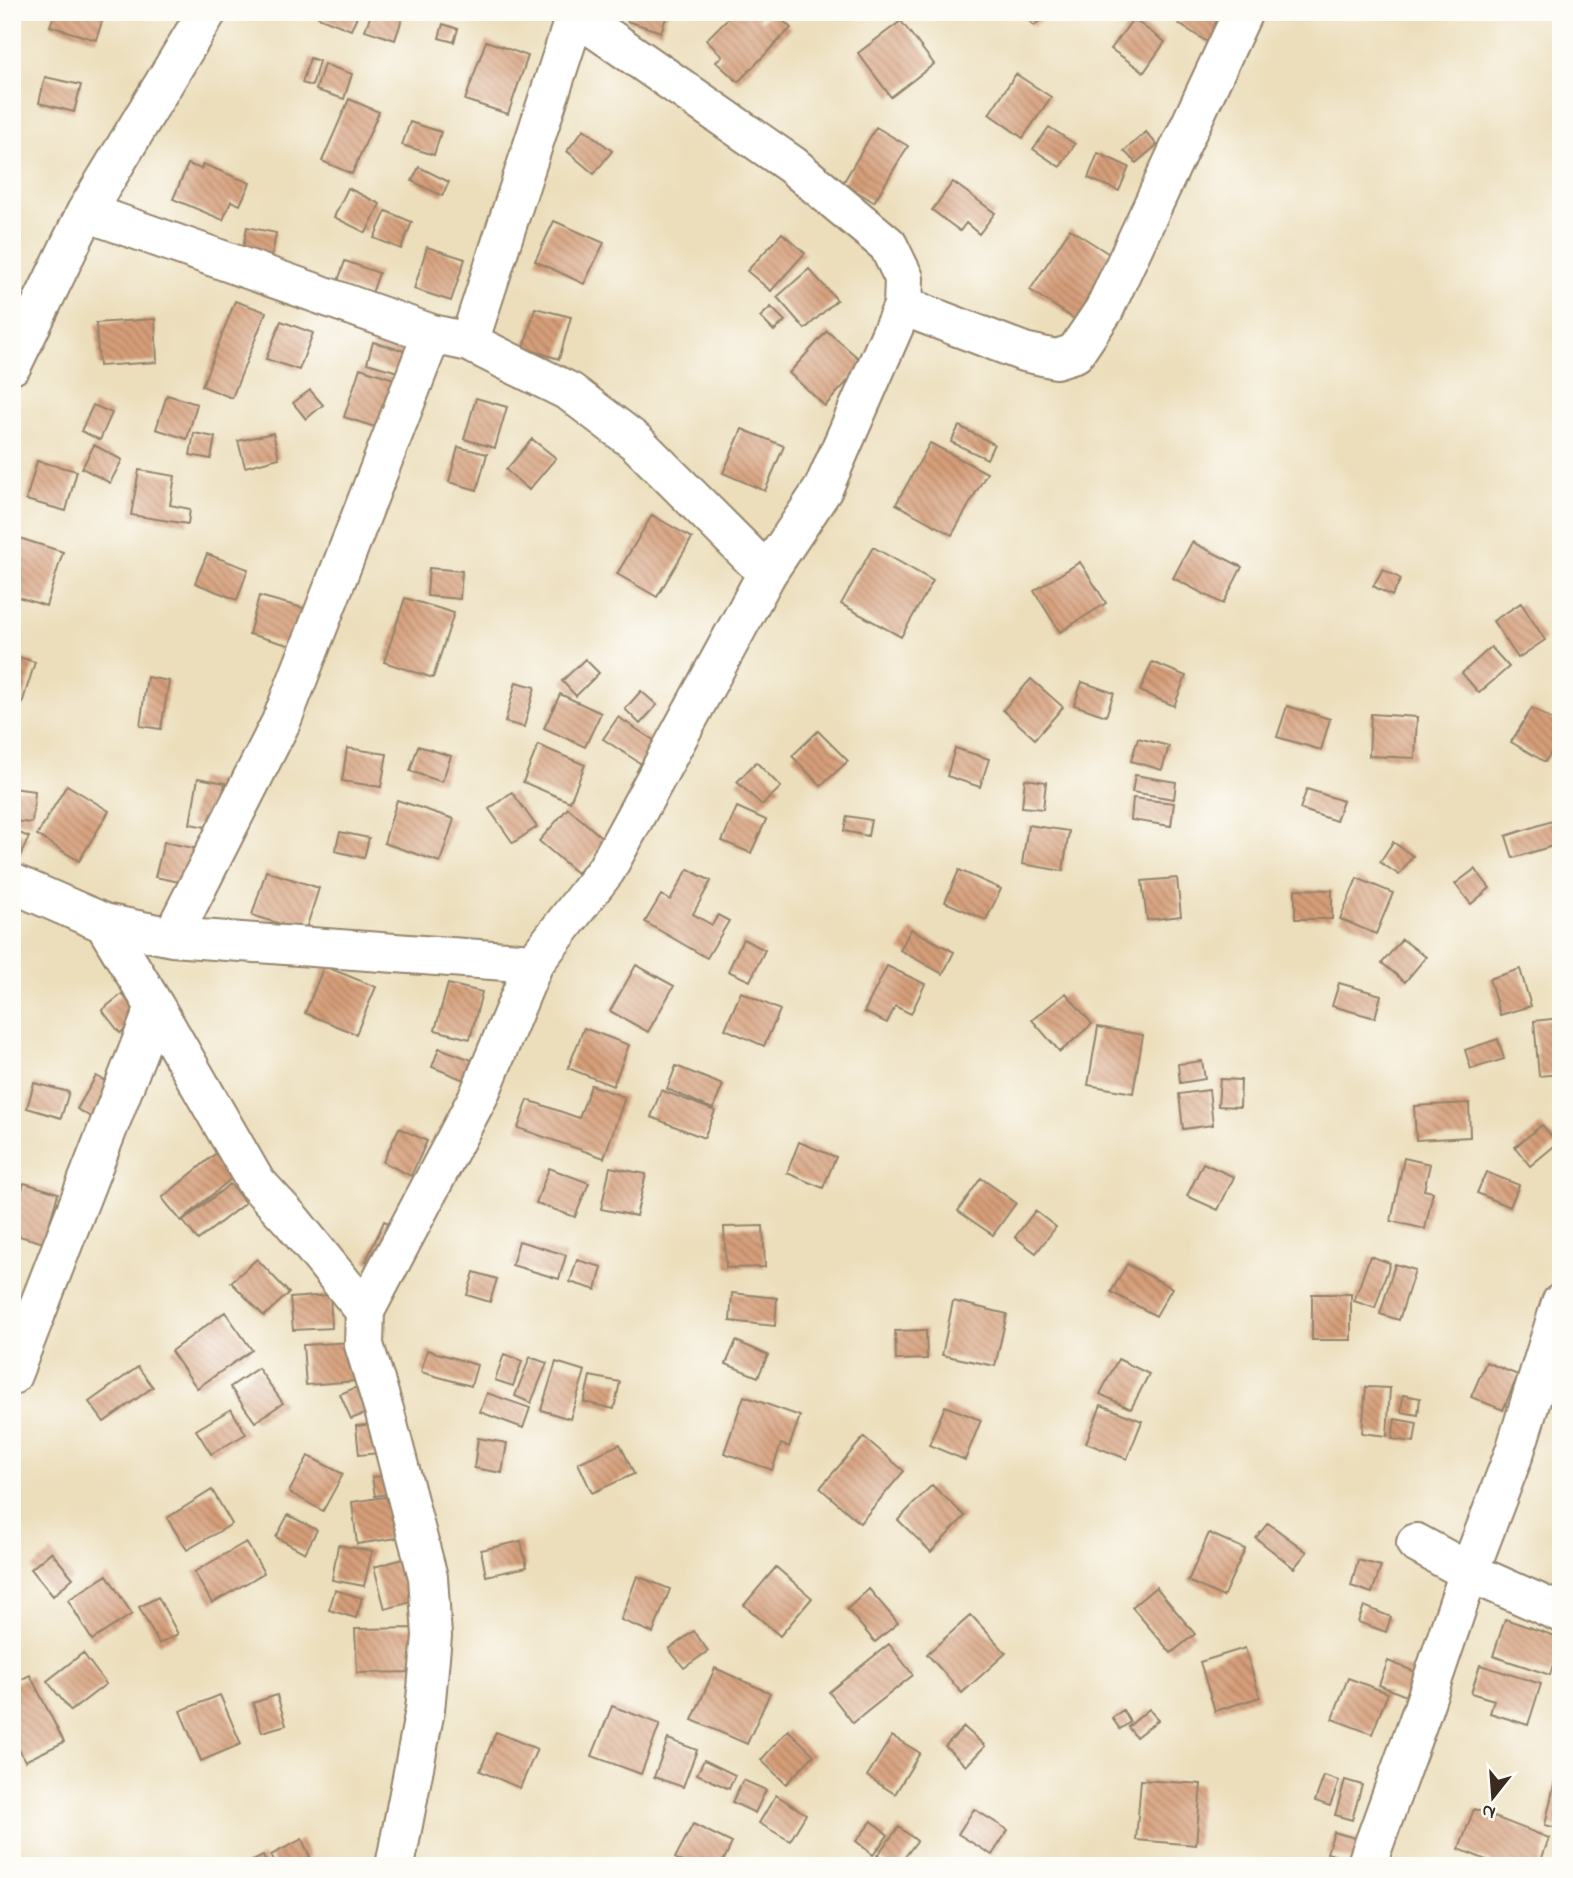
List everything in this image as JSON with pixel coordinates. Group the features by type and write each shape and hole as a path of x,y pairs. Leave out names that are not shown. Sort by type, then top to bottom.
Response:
{"street":[{"path":"12,365 86,212 207,12"},
{"path":"903,306 1024,352 1056,359 1075,353 1104,310 1243,12"},
{"path":"396,1866 425,1710 432,1636 428,1577 385,1413 363,1345 365,1311 479,1095 534,963 606,870 767,573 822,489 903,306 904,278 888,245 792,165 573,14 469,342"},
{"path":"86,212 432,334 469,342 570,392 636,442 767,573"},
{"path":"172,937 281,722 432,334"},
{"path":"12,883 104,923 172,937 534,963"},
{"path":"104,923 255,1181 365,1311"},
{"path":"12,1374 155,1007"},
{"path":"1366,1866 1422,1714 1469,1572 1515,1451 1561,1303"},
{"path":"1416,1543 1469,1572 1561,1612"}],"building":[{"path":"55,12 105,12 96,40 50,26"},
{"path":"320,12 359,12 351,30 318,17"},
{"path":"372,12 404,13 395,40 365,30"},
{"path":"630,12 668,12 661,32 627,21"},
{"path":"734,12 754,12 762,21 774,12 791,28 738,82 716,62 722,56 706,40"},
{"path":"1021,12 1048,12 1034,26"},
{"path":"1160,12 1184,12 1178,22"},
{"path":"1187,12 1208,12 1226,24 1212,45 1179,24"},
{"path":"1133,19 1165,42 1144,72 1111,49"},
{"path":"901,21 934,64 891,97 858,53"},
{"path":"443,24 458,29 454,42 439,38"},
{"path":"486,41 528,56 508,114 465,100"},
{"path":"310,58 319,61 312,86 302,83"},
{"path":"324,64 352,74 344,99 316,90"},
{"path":"1016,74 1051,97 1023,138 989,114"},
{"path":"45,77 81,85 74,112 39,103"},
{"path":"349,99 379,112 352,174 322,161"},
{"path":"410,122 441,132 434,155 402,145"},
{"path":"876,127 908,146 874,202 843,183"},
{"path":"1049,127 1075,144 1060,167 1033,149"},
{"path":"584,129 612,151 594,174 567,151"},
{"path":"1146,132 1157,145 1136,163 1124,151"},
{"path":"1098,153 1129,167 1119,191 1088,178"},
{"path":"188,164 201,169 203,164 250,183 240,205 231,201 223,220 173,199"},
{"path":"419,167 449,182 442,196 412,181"},
{"path":"953,182 995,213 979,234 966,223 960,231 932,210"},
{"path":"348,188 380,204 366,233 334,217"},
{"path":"386,211 412,222 401,249 374,238"},
{"path":"554,221 604,243 584,284 535,261"},
{"path":"247,227 276,233 272,256 243,249"},
{"path":"1070,229 1114,257 1082,324 1030,290"},
{"path":"782,233 805,253 771,291 747,271"},
{"path":"427,247 465,259 451,301 414,289"},
{"path":"345,261 379,273 371,296 337,284"},
{"path":"809,269 837,300 805,329 777,297"},
{"path":"235,301 266,312 232,398 202,386"},
{"path":"771,307 785,321 774,331 760,317"},
{"path":"535,308 571,317 559,359 524,348"},
{"path":"155,319 157,362 99,366 96,323"},
{"path":"281,321 313,333 299,370 266,359"},
{"path":"827,331 864,363 825,406 789,373"},
{"path":"373,342 404,351 398,372 367,363"},
{"path":"360,368 400,381 384,430 344,417"},
{"path":"310,390 323,405 306,419 293,403"},
{"path":"167,395 197,404 187,439 156,429"},
{"path":"476,398 507,407 495,448 464,439"},
{"path":"93,405 112,413 100,440 81,431"},
{"path":"959,426 994,444 987,459 951,442"},
{"path":"742,429 784,446 765,491 723,473"},
{"path":"194,433 215,437 211,459 190,455"},
{"path":"273,433 279,458 245,467 238,441"},
{"path":"532,439 556,458 529,490 506,470"},
{"path":"930,443 987,473 952,535 896,504"},
{"path":"94,445 122,460 110,483 82,468"},
{"path":"458,447 487,454 477,490 449,482"},
{"path":"37,461 77,471 66,511 26,500"},
{"path":"139,470 175,476 170,505 190,509 188,524 131,515"},
{"path":"652,515 692,538 657,597 617,574"},
{"path":"13,536 63,552 46,606 12,595"},
{"path":"1192,542 1242,567 1223,604 1173,578"},
{"path":"873,547 933,581 901,637 841,604"},
{"path":"207,554 248,569 237,600 195,583"},
{"path":"1080,562 1106,603 1060,632 1034,591"},
{"path":"429,568 462,571 460,599 427,596"},
{"path":"1383,569 1401,579 1392,596 1373,586"},
{"path":"259,596 314,611 303,649 249,634"},
{"path":"405,598 454,613 433,678 384,662"},
{"path":"1521,603 1545,640 1518,658 1493,621"},
{"path":"1491,647 1509,667 1479,693 1462,673"},
{"path":"12,655 35,662 20,710 12,708"},
{"path":"585,659 599,673 576,696 562,681"},
{"path":"1152,662 1186,676 1174,706 1140,691"},
{"path":"147,677 169,681 161,729 140,726"},
{"path":"1031,679 1063,707 1035,739 1003,710"},
{"path":"516,682 535,687 524,727 505,722"},
{"path":"1082,682 1114,693 1106,716 1074,705"},
{"path":"641,691 657,705 640,724 625,709"},
{"path":"560,694 601,713 585,747 544,728"},
{"path":"1287,706 1330,719 1321,750 1277,737"},
{"path":"1532,708 1561,725 1561,737 1545,762 1511,742"},
{"path":"1371,714 1417,717 1415,758 1369,756"},
{"path":"618,717 661,745 646,767 603,739"},
{"path":"818,731 848,761 821,786 792,756"},
{"path":"1138,738 1169,746 1162,770 1131,761"},
{"path":"538,745 585,765 570,802 523,782"},
{"path":"418,746 451,756 442,782 410,771"},
{"path":"347,748 387,754 381,787 342,781"},
{"path":"955,748 989,759 980,787 947,776"},
{"path":"756,762 781,787 762,805 737,782"},
{"path":"1135,775 1176,782 1174,799 1132,792"},
{"path":"198,778 225,783 217,829 190,824"},
{"path":"1025,779 1046,782 1043,809 1022,807"},
{"path":"67,785 109,811 79,861 37,835"},
{"path":"12,788 35,791 32,823 12,821"},
{"path":"1307,789 1343,801 1336,821 1300,809"},
{"path":"512,792 537,827 513,843 489,809"},
{"path":"1133,798 1174,803 1171,826 1131,820"},
{"path":"397,800 454,819 440,862 384,843"},
{"path":"737,807 766,820 751,853 722,841"},
{"path":"568,808 606,841 577,873 539,841"},
{"path":"847,816 871,820 868,836 844,831"},
{"path":"1552,821 1559,844 1513,858 1506,836"},
{"path":"1028,825 1069,831 1063,871 1022,864"},
{"path":"12,830 29,837 19,858 12,855"},
{"path":"340,832 369,838 364,858 335,851"},
{"path":"164,842 198,849 190,884 155,877"},
{"path":"1393,842 1413,856 1399,875 1380,862"},
{"path":"688,869 711,881 693,914 712,925 718,915 729,921 707,958 645,922 661,895 670,900"},
{"path":"1475,869 1490,888 1471,904 1455,884"},
{"path":"959,870 1001,889 986,920 945,902"},
{"path":"266,871 319,888 305,932 252,915"},
{"path":"1177,878 1181,916 1147,920 1142,881"},
{"path":"1357,878 1393,893 1376,934 1340,919"},
{"path":"1295,889 1332,890 1332,919 1295,919"},
{"path":"911,929 954,952 943,974 900,950"},
{"path":"743,939 765,950 750,981 728,971"},
{"path":"1402,939 1426,957 1405,982 1382,963"},
{"path":"636,965 674,986 648,1032 610,1011"},
{"path":"324,966 376,987 356,1034 305,1013"},
{"path":"887,966 925,984 911,1014 895,1006 887,1023 864,1012"},
{"path":"1520,969 1531,1006 1500,1015 1489,979"},
{"path":"1339,983 1381,995 1375,1018 1332,1006"},
{"path":"448,984 482,992 470,1039 435,1030"},
{"path":"741,992 780,1010 764,1046 725,1029"},
{"path":"1066,993 1092,1024 1060,1052 1032,1020"},
{"path":"122,994 140,1017 120,1033 102,1010"},
{"path":"1561,1018 1561,1074 1539,1076 1534,1021"},
{"path":"1098,1027 1143,1035 1133,1093 1088,1085"},
{"path":"584,1028 629,1045 613,1086 568,1068"},
{"path":"1498,1039 1504,1059 1471,1069 1465,1050"},
{"path":"439,1048 472,1060 464,1080 432,1067"},
{"path":"1202,1061 1205,1079 1180,1083 1178,1064"},
{"path":"676,1066 723,1085 713,1109 667,1089"},
{"path":"96,1076 120,1089 101,1123 77,1109"},
{"path":"1220,1079 1241,1080 1240,1107 1218,1106"},
{"path":"34,1083 69,1092 61,1118 27,1108"},
{"path":"591,1085 625,1097 604,1158 518,1128 528,1100 579,1118"},
{"path":"661,1090 715,1111 704,1138 651,1117"},
{"path":"1209,1090 1213,1125 1183,1129 1179,1094"},
{"path":"1469,1103 1470,1137 1416,1140 1414,1106"},
{"path":"1542,1125 1558,1143 1530,1166 1515,1147"},
{"path":"399,1128 427,1141 411,1176 383,1162"},
{"path":"799,1142 836,1157 823,1188 787,1173"},
{"path":"220,1150 239,1172 181,1221 162,1198"},
{"path":"1404,1158 1430,1164 1424,1190 1433,1192 1425,1229 1391,1221"},
{"path":"1203,1163 1234,1177 1218,1210 1187,1196"},
{"path":"610,1167 646,1174 636,1216 601,1209"},
{"path":"549,1168 589,1183 575,1217 536,1203"},
{"path":"1486,1172 1519,1185 1510,1207 1477,1193"},
{"path":"981,1178 1016,1203 993,1235 958,1211"},
{"path":"24,1183 58,1193 44,1243 12,1234 12,1224"},
{"path":"230,1184 245,1203 198,1240 183,1221"},
{"path":"1035,1211 1056,1227 1036,1253 1015,1237"},
{"path":"384,1221 404,1230 386,1270 366,1261"},
{"path":"763,1226 765,1267 726,1268 724,1227"},
{"path":"519,1241 566,1255 559,1279 512,1265"},
{"path":"1370,1256 1390,1263 1375,1308 1354,1301"},
{"path":"257,1259 289,1293 264,1316 231,1282"},
{"path":"577,1260 602,1267 596,1290 570,1282"},
{"path":"1127,1264 1172,1288 1156,1316 1111,1292"},
{"path":"1395,1264 1415,1270 1399,1320 1380,1314"},
{"path":"474,1272 497,1279 490,1302 467,1295"},
{"path":"732,1293 777,1298 775,1326 730,1321"},
{"path":"1312,1294 1351,1294 1351,1340 1312,1340"},
{"path":"330,1295 332,1328 293,1330 290,1298"},
{"path":"953,1301 1007,1314 995,1366 942,1355"},
{"path":"225,1312 252,1350 197,1388 171,1351"},
{"path":"926,1330 927,1359 896,1360 895,1331"},
{"path":"736,1341 768,1355 758,1377 726,1364"},
{"path":"353,1342 356,1381 306,1385 303,1345"},
{"path":"427,1350 477,1365 471,1386 421,1372"},
{"path":"504,1354 522,1361 513,1386 495,1380"},
{"path":"530,1357 547,1363 531,1403 515,1396"},
{"path":"1118,1359 1149,1374 1131,1409 1100,1394"},
{"path":"556,1362 585,1371 570,1419 541,1410"},
{"path":"1486,1362 1518,1375 1503,1410 1471,1397"},
{"path":"138,1367 153,1387 104,1422 89,1402"},
{"path":"258,1368 283,1403 255,1422 230,1387"},
{"path":"590,1376 620,1382 614,1409 584,1402"},
{"path":"369,1382 380,1408 351,1419 340,1394"},
{"path":"1366,1387 1390,1388 1387,1436 1362,1433"},
{"path":"487,1393 530,1408 523,1428 480,1412"},
{"path":"1403,1395 1420,1398 1418,1415 1401,1412"},
{"path":"744,1396 800,1416 789,1447 781,1444 772,1470 724,1453"},
{"path":"1101,1405 1142,1421 1127,1459 1086,1443"},
{"path":"945,1406 981,1420 965,1460 929,1445"},
{"path":"231,1409 246,1434 211,1454 196,1430"},
{"path":"1395,1419 1417,1423 1414,1442 1392,1439"},
{"path":"386,1423 390,1452 359,1455 356,1426"},
{"path":"864,1437 904,1471 860,1523 820,1488"},
{"path":"478,1438 507,1443 502,1473 474,1468"},
{"path":"620,1444 634,1474 592,1493 578,1463"},
{"path":"308,1456 343,1474 323,1511 289,1492"},
{"path":"397,1474 400,1492 375,1496 372,1477"},
{"path":"932,1485 965,1516 931,1552 898,1520"},
{"path":"212,1490 232,1524 187,1550 167,1518"},
{"path":"392,1496 397,1538 357,1544 352,1502"},
{"path":"288,1515 317,1530 305,1553 276,1537"},
{"path":"1268,1523 1307,1552 1294,1568 1256,1538"},
{"path":"1209,1533 1245,1549 1223,1597 1188,1581"},
{"path":"521,1541 527,1567 486,1576 481,1550"},
{"path":"246,1542 264,1573 212,1603 194,1572"},
{"path":"338,1545 372,1551 364,1586 332,1580"},
{"path":"51,1552 73,1578 53,1596 31,1569"},
{"path":"414,1556 426,1598 385,1609 374,1567"},
{"path":"1358,1560 1381,1566 1372,1593 1351,1586"},
{"path":"776,1567 812,1598 780,1636 744,1605"},
{"path":"107,1575 132,1614 92,1640 68,1600"},
{"path":"637,1576 670,1589 653,1633 621,1620"},
{"path":"1156,1587 1195,1634 1171,1653 1132,1607"},
{"path":"869,1589 898,1623 875,1642 847,1609"},
{"path":"335,1590 362,1598 356,1618 329,1610"},
{"path":"158,1597 178,1634 159,1644 139,1607"},
{"path":"1364,1606 1391,1617 1386,1632 1358,1622"},
{"path":"971,1615 1006,1653 962,1693 927,1654"},
{"path":"1505,1619 1561,1638 1550,1675 1493,1656"},
{"path":"418,1628 419,1672 357,1673 355,1629"},
{"path":"694,1631 708,1651 684,1668 669,1649"},
{"path":"889,1644 913,1675 853,1723 829,1692"},
{"path":"1245,1648 1260,1697 1215,1711 1200,1662"},
{"path":"83,1653 106,1684 71,1711 47,1681"},
{"path":"1388,1661 1421,1674 1411,1698 1379,1685"},
{"path":"1480,1665 1541,1684 1528,1725 1490,1713 1494,1700 1471,1693"},
{"path":"715,1668 770,1693 747,1744 692,1720"},
{"path":"30,1675 64,1742 25,1761 12,1736 12,1684"},
{"path":"1348,1678 1388,1693 1372,1734 1332,1719"},
{"path":"220,1695 241,1744 201,1761 180,1711"},
{"path":"277,1695 286,1725 262,1732 253,1703"},
{"path":"612,1706 660,1724 641,1774 592,1756"},
{"path":"1149,1709 1158,1720 1136,1737 1128,1727"},
{"path":"1123,1710 1130,1722 1120,1729 1112,1718"},
{"path":"964,1727 985,1746 966,1766 945,1746"},
{"path":"788,1730 814,1755 786,1784 761,1760"},
{"path":"496,1732 537,1749 520,1788 480,1771"},
{"path":"892,1736 920,1753 895,1794 867,1776"},
{"path":"668,1739 697,1750 683,1787 654,1777"},
{"path":"704,1760 735,1775 729,1789 697,1774"},
{"path":"1324,1776 1339,1781 1330,1806 1315,1801"},
{"path":"743,1780 766,1790 755,1813 732,1802"},
{"path":"1141,1780 1201,1784 1196,1845 1136,1840"},
{"path":"1345,1780 1362,1785 1352,1820 1335,1815"},
{"path":"1555,1781 1561,1782 1561,1829 1545,1825"},
{"path":"776,1795 806,1814 790,1841 759,1823"},
{"path":"974,1809 1008,1830 992,1855 958,1834"},
{"path":"1474,1809 1549,1838 1539,1866 1501,1866 1459,1849"},
{"path":"872,1821 888,1835 873,1855 856,1841"},
{"path":"693,1824 732,1843 721,1866 689,1866 675,1858"},
{"path":"899,1827 917,1841 898,1866 890,1866 877,1855"},
{"path":"1334,1832 1365,1841 1359,1862 1327,1853"},
{"path":"302,1839 310,1857 293,1866 276,1866 271,1855"},
{"path":"263,1856 268,1866 242,1866"}]}
